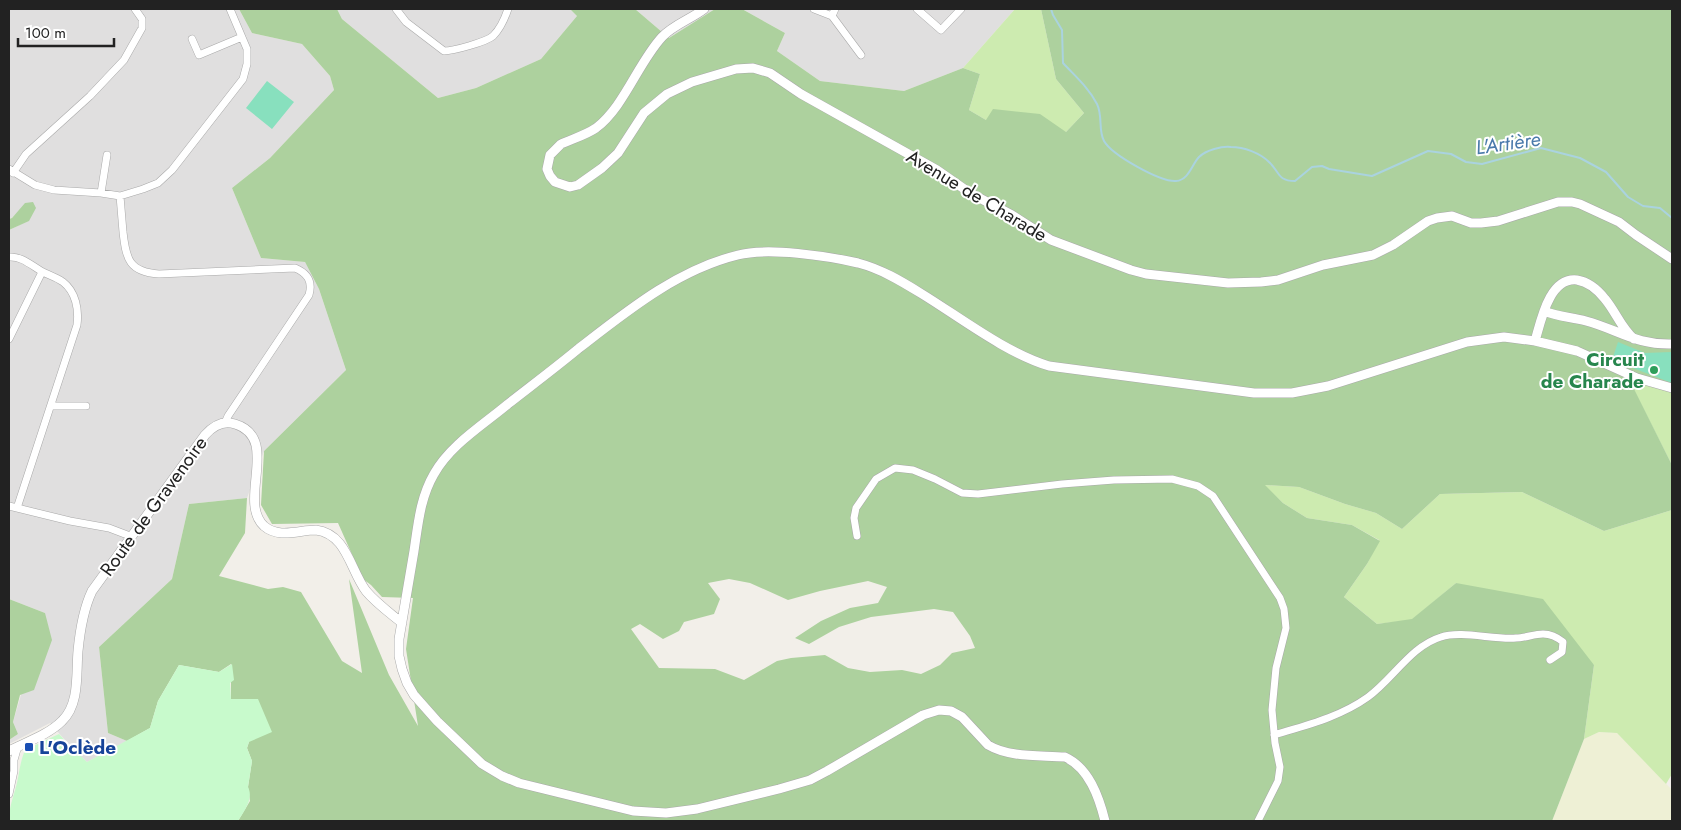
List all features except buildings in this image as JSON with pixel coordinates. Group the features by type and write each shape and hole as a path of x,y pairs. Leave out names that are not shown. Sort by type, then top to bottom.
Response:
{"street":[{"path":"135,9 142,19 142,28 124,60 90,96 26,154 11,171 35,185 54,190 120,196 158,183 172,170 243,79 247,64 247,49 230,9"},
{"path":"396,9 406,22 444,51 452,51 492,37 508,9"},
{"name":"Avenue de Charade","path":"704,9 694,17 666,32 621,98 597,127 556,148 550,155 547,169 555,182 570,187 578,185 602,168 618,152 644,113 667,94 692,82 736,69 753,68 770,73 801,94 937,170 970,193 1012,215 1051,240 1130,270 1146,274 1228,283 1278,280 1323,265 1381,252 1428,221 1437,218 1452,216 1471,223 1481,224 1498,221 1558,202 1580,204 1620,222 1636,236 1672,259"},
{"path":"814,9 833,12 861,55"},
{"path":"917,9 940,30 961,9"},
{"path":"192,39 199,55 242,37"},
{"path":"101,193 106,155"},
{"path":"120,196 127,256 129,261 138,269 147,273 295,268 304,272 309,279 311,287 309,295 225,423"},
{"path":"1105,821 1088,777 1071,760 1065,757 1016,754 993,749 962,717 956,713 944,710 923,715 810,780 754,796 697,809 666,813 634,811 519,783 502,776 482,764 437,721 414,695 407,683 399,656 402,622 424,497 433,475 443,461 466,439 527,389 644,299 680,278 720,261 739,254 760,252 780,252 855,263 874,268 907,284 1024,357 1049,366 1273,394 1312,390 1467,342 1504,337 1535,341 1577,351 1637,378 1672,388"},
{"path":"9,257 26,260 42,272 63,282 73,295 79,311 77,325 17,508"},
{"path":"9,339 42,272"},
{"path":"1535,341 1552,293 1560,284 1569,280 1581,281 1599,291 1606,299 1623,328 1634,339"},
{"path":"1544,312 1586,321 1652,344 1672,344"},
{"path":"51,406 86,406"},
{"name":"Route de Gravenoire","path":"9,751 52,729 65,718 74,698 79,643 85,608 95,584 205,435 215,426 225,423 237,424 245,428 256,444 255,508 257,517 262,524 278,533 321,530 334,537 341,545 367,592 402,622"},
{"path":"857,536 854,518 856,508 876,479 895,468 913,470 962,493 978,494 1114,480 1172,479 1198,486 1213,496 1280,598 1284,609 1286,628 1276,668 1272,710 1280,767 1278,781 1258,821"},
{"path":"9,506 70,521 110,528 130,536"},
{"path":"1274,735 1329,719 1368,697 1419,649 1441,637 1459,635 1488,638 1518,638 1542,634 1556,636 1563,642 1562,652 1550,660"},
{"path":"9,794 18,746"},
{"path":"9,768 13,777"}],"shaded area":[{"path":"9,9 239,9 252,33 302,44 330,76 334,90 270,158 232,188 261,258 305,262 319,289 346,370 264,451 247,498 189,504 172,579 99,647 108,733 127,741 87,762 50,723 9,744 9,740 18,734 13,722 45,613 9,599 9,230 28,221 26,203 9,219"},
{"path":"337,9 570,9 577,16 541,59 476,88 438,98 342,19"},
{"path":"635,9 715,9 669,38"},
{"path":"742,9 1015,9 963,68 904,91 820,81 777,51 785,33"}],"green space":[{"path":"239,9 337,9 342,19 438,98 476,88 541,59 577,16 570,9 635,9 669,38 715,9 742,9 785,33 777,51 820,81 904,91 963,68 980,74 969,110 986,120 993,109 1040,114 1066,132 1084,113 1056,79 1041,9 1672,9 1672,386 1625,371 1672,465 1672,510 1604,531 1522,492 1440,494 1402,529 1376,513 1299,487 1265,485 1283,503 1307,518 1352,525 1380,541 1367,564 1344,597 1377,624 1412,619 1456,583 1543,599 1594,665 1584,739 1552,821 238,821 250,801 248,787 252,761 247,748 249,742 231,699 231,664 219,672 179,665 158,701 150,728 127,741 108,733 99,647 172,579 189,504 247,498 245,533 219,576 268,589 283,587 301,592 342,661 362,673 349,579 389,675 418,726 406,649 413,598 382,597 363,579 338,523 272,524 261,505 264,451 346,370 319,289 305,262 261,258 232,188 270,158 334,90 330,76 302,44 252,33","holes":["729,579 750,583 788,600 868,581 887,587 878,603 850,608 821,621 795,638 809,644 839,627 871,617 934,609 953,612 970,636 975,648 952,653 940,665 921,674 902,670 870,672 848,668 825,655 777,661 744,680 715,669 659,668 631,629 640,624 663,639 679,631 684,622 714,614 720,599 708,583"]},
{"path":"1015,9 1041,9 1056,79 1084,113 1066,132 986,120 969,110 980,74 963,68"},
{"path":"267,81 294,102 272,129 246,108"},
{"path":"33,202 36,208 29,221 9,230 9,219 25,203"},
{"name":"Circuit de Charade","path":"1618,342 1645,353 1672,352 1672,383 1612,360"},
{"path":"1624,371 1672,388 1672,465"},
{"path":"1264,485 1299,487 1376,513 1402,529 1440,494 1522,492 1604,531 1672,510 1672,774 1666,784 1617,733 1599,732 1584,739 1594,665 1456,583 1412,620 1377,624 1344,597 1367,564 1379,540 1352,525 1307,518 1283,503"},
{"path":"9,599 45,613 52,640 34,690 20,695 13,722 18,734 9,740"},
{"path":"232,664 234,680 230,683 231,699 258,699 272,732 249,742 247,748 252,761 248,787 250,796 248,805 238,821 9,821 11,804 25,750 59,734 87,762 150,728 158,701 179,665 219,672"},
{"path":"1599,732 1617,733 1672,790 1672,821 1552,821 1584,739"}],"waterway":[{"name":"L'Artière","path":"1051,9 1062,30 1063,63 1094,98 1100,113 1101,132 1104,141 1126,160 1159,177 1169,180 1180,180 1187,175 1199,157 1210,150 1223,147 1241,148 1256,153 1269,162 1282,178 1289,181 1295,181 1312,167 1322,166 1329,169 1372,176 1428,151 1451,154 1466,162 1482,164 1541,148 1580,158 1606,172 1628,197 1643,206 1660,208 1672,218"}],"place":[{"name":"Circuit de Charade","path":"1654,370"},
{"name":"L'Oclède","path":"29,747"}]}
